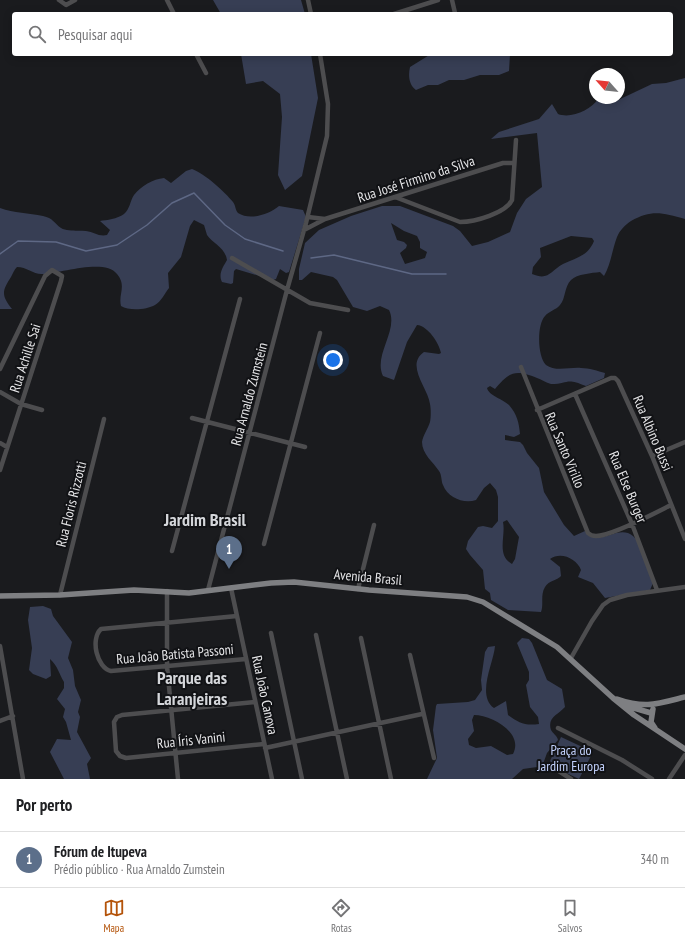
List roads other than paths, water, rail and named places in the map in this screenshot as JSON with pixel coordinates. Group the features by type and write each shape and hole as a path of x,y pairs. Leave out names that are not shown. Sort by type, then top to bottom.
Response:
{"main road":[{"name":"Avenida Brasil","path":"0,596 60,595 134,590 189,593 270,583 294,582 358,589 459,596 483,602 532,631 571,658 613,698 685,748"},
{"path":"613,698 637,705 657,704 685,697"},
{"path":"613,698 633,708 651,712"},
{"path":"655,728 651,722 651,712 657,704"}],"street":[{"path":"59,0 68,5 75,0"},
{"path":"166,0 173,12"},
{"path":"308,0 311,12"},
{"path":"400,12 438,0"},
{"path":"452,0 455,12"},
{"path":"197,56 206,73"},
{"name":"Rua Arnaldo Zumstein","path":"208,590 287,290 308,217 310,203 325,144 328,121 328,104 320,56"},
{"path":"394,197 452,219 467,222 502,211 509,206 512,200 516,140"},
{"name":"Rua José Firmino da Silva","path":"304,230 325,219 394,197 503,163 514,164"},
{"name":"Rua José Firmino da Silva","path":"308,217 325,219"},
{"path":"232,258 310,303 348,310"},
{"name":"Rua Achille Sai","path":"0,368 45,276 52,270 62,276 0,470"},
{"path":"172,550 240,299"},
{"path":"264,544 320,333"},
{"name":"Rua Santo Virillo","path":"521,367 537,410 588,533 595,536 632,524"},
{"name":"Rua Albino Bussi","path":"575,394 610,378 615,378 618,381 652,456 685,539"},
{"path":"0,392 21,404 42,410"},
{"path":"537,410 575,394"},
{"name":"Rua Else Burger","path":"575,394 632,524 657,590"},
{"path":"192,418 305,447"},
{"name":"Rua Floris Rizzotti","path":"60,595 104,419"},
{"path":"652,456 685,442"},
{"path":"0,443 7,447"},
{"path":"632,524 671,505"},
{"path":"358,589 374,525"},
{"path":"571,658 603,605 618,597 685,586"},
{"name":"Rua João Canova","path":"231,588 272,779"},
{"path":"167,591 167,666 178,779"},
{"path":"167,623 237,616"},
{"name":"Rua João Batista Passoni","path":"167,623 101,629 96,634 94,641 101,665 106,670 111,672 246,659"},
{"path":"271,633 302,779"},
{"path":"316,635 347,779"},
{"path":"361,638 391,779"},
{"path":"0,646 23,779"},
{"path":"410,655 422,714 434,758"},
{"path":"172,710 255,702"},
{"name":"Rua Íris Vanini","path":"172,710 122,715 117,717 114,722 116,751 120,756 126,758 265,746 293,742 422,714"},
{"path":"0,721 12,716"},
{"path":"558,728 622,760 652,779"},
{"path":"669,779 685,755"},
{"path":"554,768 571,779"}],"waterway":[{"path":"0,254 18,241 56,242 86,251 117,245 147,225 172,203 194,193 225,225 245,239 283,251"},
{"path":"311,258 334,255 412,274 446,274"}],"place":[{"name":"Fórum de Itupeva","path":"229,569"}],"district":[{"name":"Jardim Brasil","path":"205,519"},
{"name":"Parque das Laranjeiras","path":"192,687"}],"park label":[{"name":"Praça do Jardim Europa","path":"571,758"}]}
